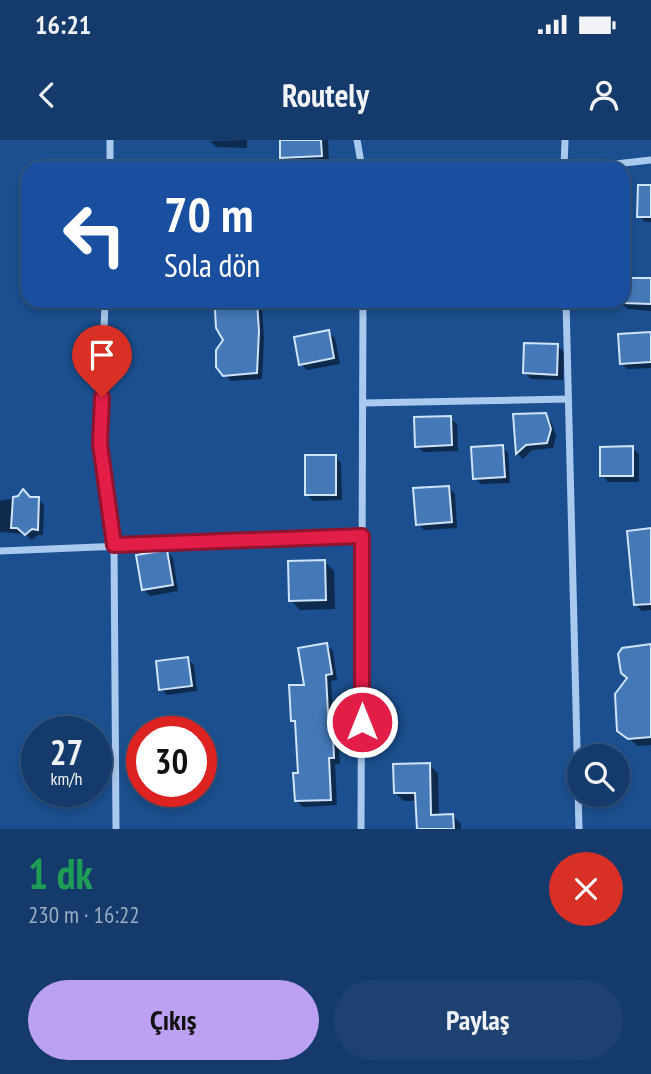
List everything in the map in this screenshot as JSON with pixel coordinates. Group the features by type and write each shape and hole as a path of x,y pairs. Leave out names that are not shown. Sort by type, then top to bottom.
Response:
{"street":[{"path":"110,140 110,161"},
{"path":"357,140 361,161"},
{"path":"564,161 565,140"},
{"path":"630,162 651,160"},
{"path":"105,308 100,444 114,545 116,829"},
{"path":"361,829 363,308"},
{"path":"566,308 579,829"},
{"path":"363,403 568,398"},
{"path":"0,551 362,536"}],"building":[{"path":"280,140 321,140 322,156 280,158"},
{"path":"638,185 651,185 651,217 637,217"},
{"path":"630,278 651,278 651,304 630,303"},
{"path":"257,308 257,373 223,376 216,367 216,350 223,340 216,328 215,310"},
{"path":"329,330 334,358 299,365 294,337"},
{"path":"651,332 651,362 620,364 618,334"},
{"path":"524,343 558,344 557,375 523,373"},
{"path":"546,413 551,429 547,443 526,445 516,454 513,414"},
{"path":"451,416 452,445 415,447 414,417"},
{"path":"503,445 505,477 473,479 471,447"},
{"path":"633,446 633,476 600,476 600,447"},
{"path":"305,455 336,455 336,495 305,495"},
{"path":"449,486 452,522 416,525 413,488"},
{"path":"23,489 30,497 39,497 38,530 32,529 25,535 17,528 11,528 13,497 18,496"},
{"path":"651,528 651,604 634,605 627,531"},
{"path":"167,550 173,585 142,590 136,555"},
{"path":"325,560 326,600 289,601 288,561"},
{"path":"327,643 332,674 326,675 329,731 333,731 334,758 329,758 331,800 295,801 293,773 298,773 295,721 291,721 289,685 304,685 298,648"},
{"path":"651,644 651,737 628,739 617,731 615,694 627,678 621,673 618,654 622,648"},
{"path":"188,657 192,686 159,690 156,661"},
{"path":"430,763 431,815 453,814 454,829 417,829 415,793 394,793 393,764"}],"route":[{"path":"102,397 100,444 114,545 362,536 362,722"}]}
